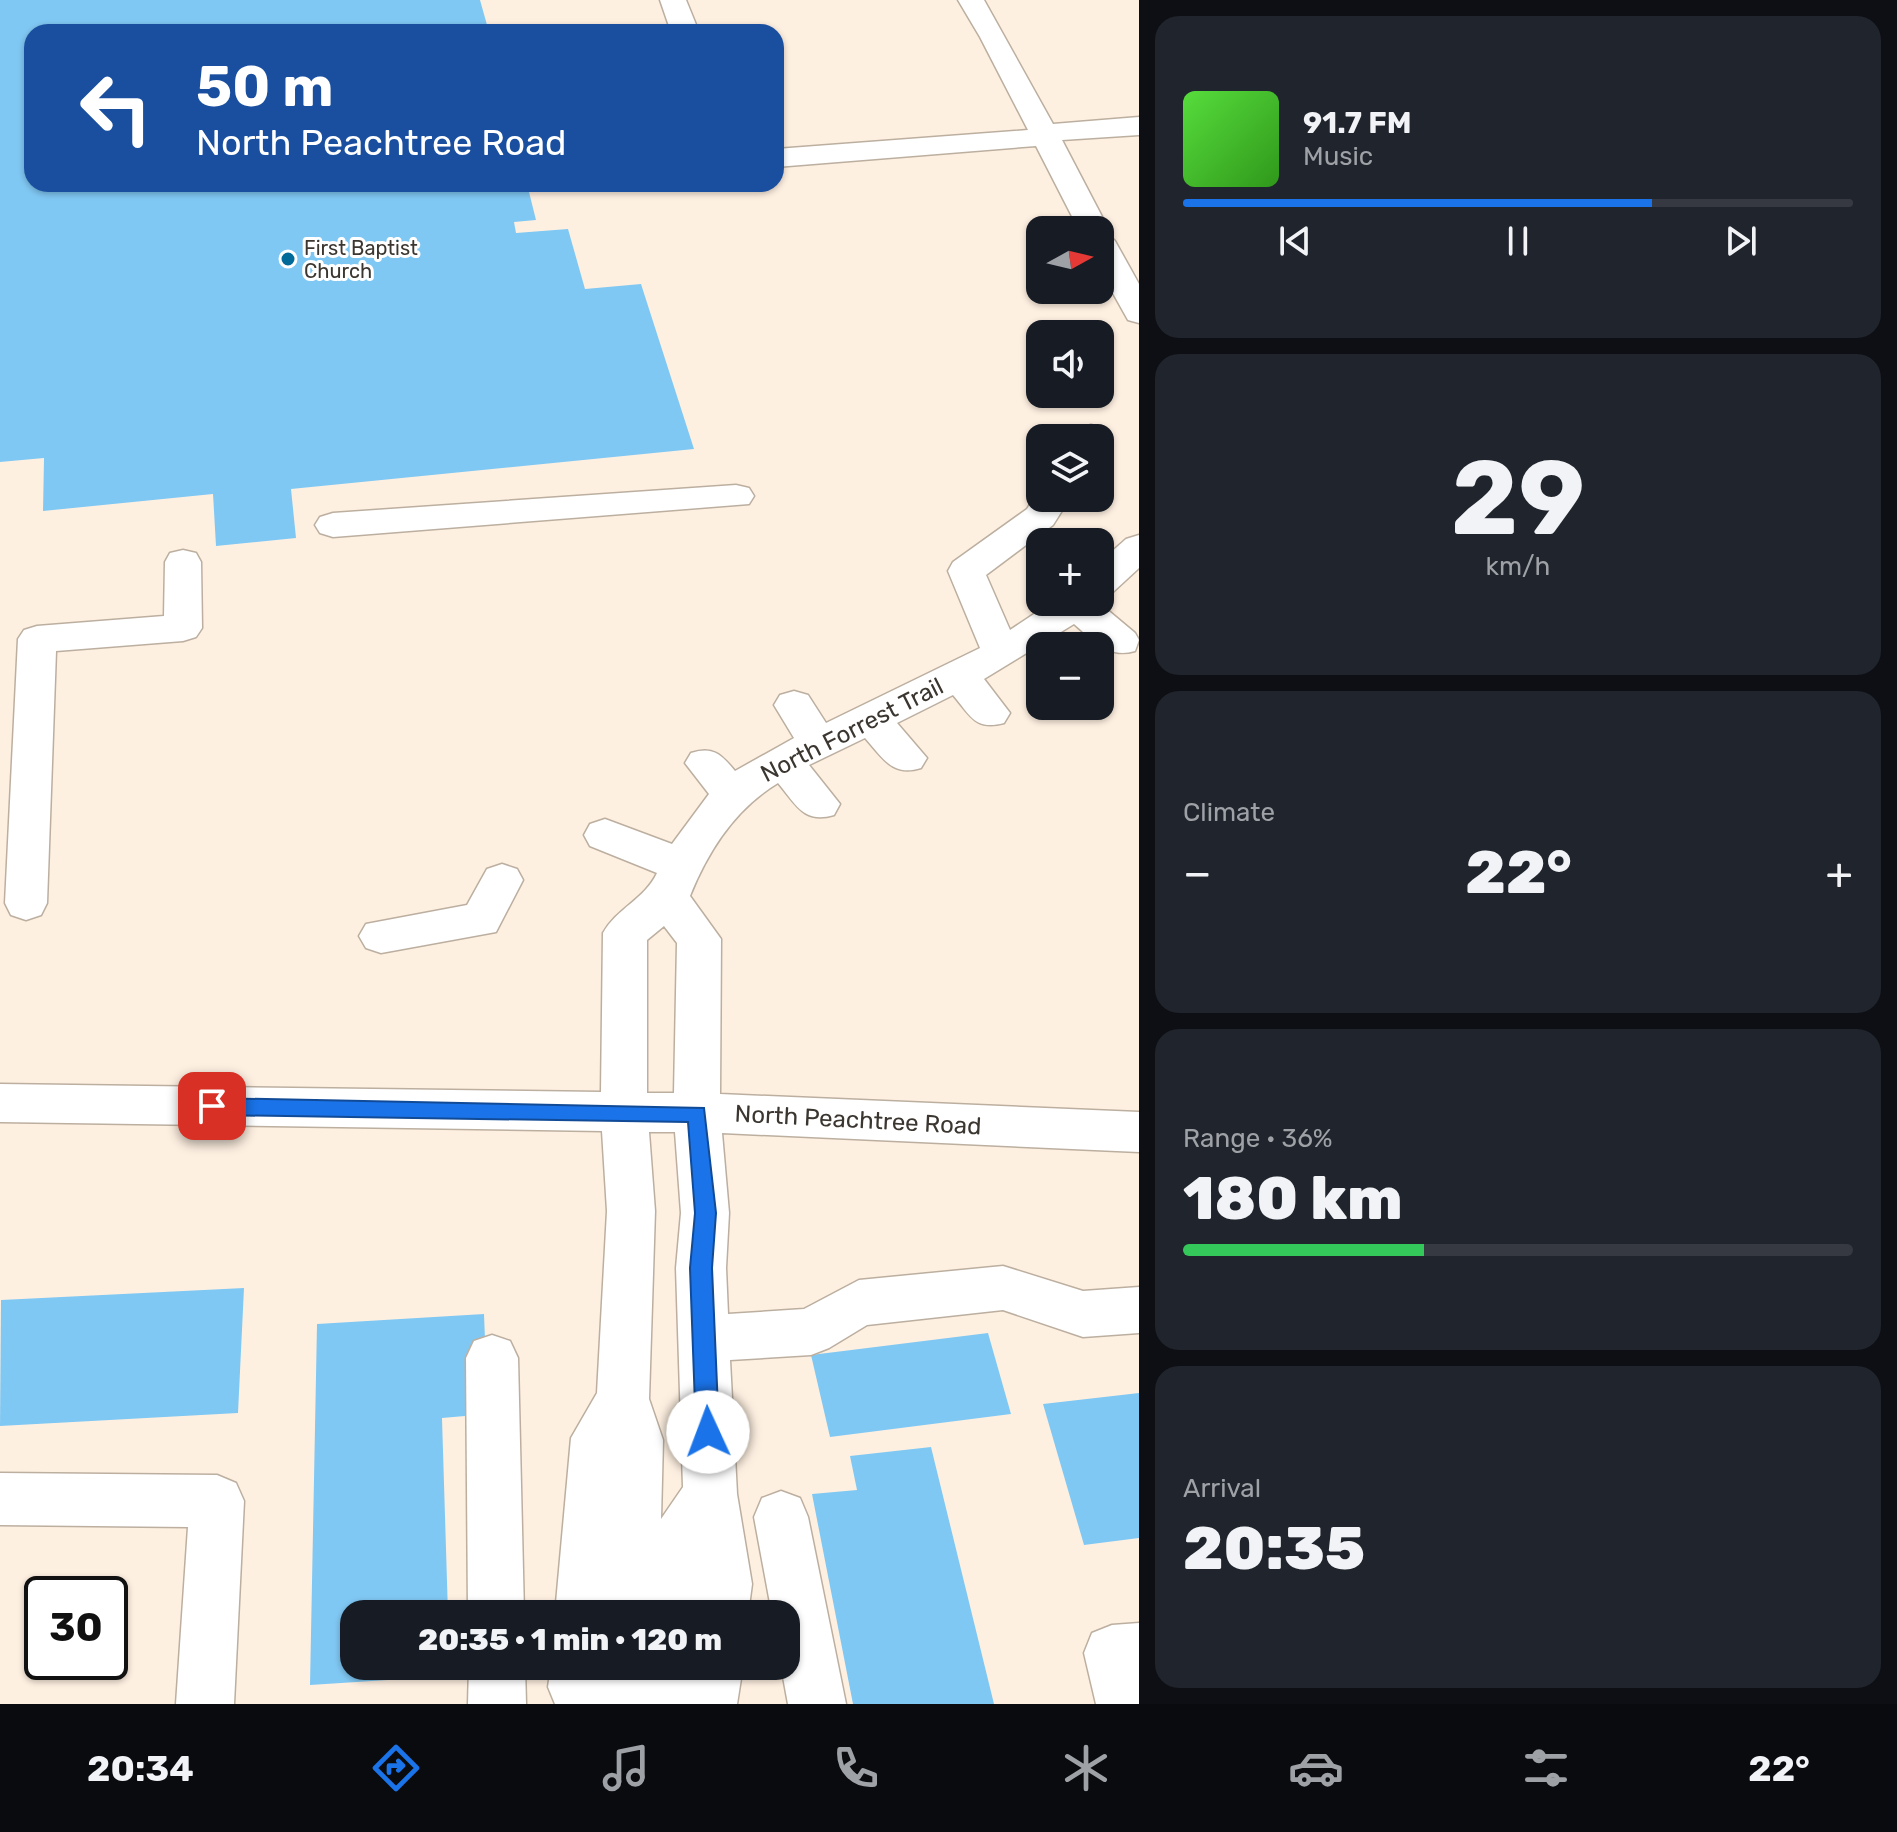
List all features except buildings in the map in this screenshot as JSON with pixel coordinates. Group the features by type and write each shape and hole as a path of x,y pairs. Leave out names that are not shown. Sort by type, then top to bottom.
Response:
{"street":[{"path":"673,0 682,24"},
{"path":"971,0 1087,216"},
{"path":"784,157 1139,126"},
{"path":"1114,267 1139,313"},
{"path":"333,525 736,496"},
{"path":"1001,653 966,571 1043,512"},
{"name":"North Forrest Trail","path":"1114,570 1139,547"},
{"path":"26,903 37,639 183,628 183,562"},
{"name":"North Forrest Trail","path":"624,1112 625,933 674,882 717,811 751,780 959,676 1001,653 1056,616"},
{"path":"1100,616 1121,642"},
{"path":"959,676 990,713"},
{"path":"794,705 818,744"},
{"path":"870,719 907,758"},
{"path":"783,762 819,804"},
{"path":"705,763 734,796"},
{"path":"605,835 674,882 699,939 697,1114 705,1213 701,1268 710,1494 724,1584 722,1600"},
{"path":"381,936 481,920 502,880"},
{"name":"North Peachtree Road","path":"0,1103 624,1112 1139,1132"},
{"path":"624,1112 631,1211 623,1399 637,1440 631,1600"},
{"path":"704,1338 811,1332 859,1303 1003,1288 1083,1314 1139,1310"},
{"path":"492,1358 496,1600"},
{"path":"584,1600 597,1438 623,1399"},
{"path":"670,1600 672,1550 710,1494"},
{"path":"0,1499 217,1501 205,1704"},
{"path":"781,1517 817,1704"},
{"path":"1125,1704 1112,1653 1139,1651"},
{"path":"497,1680 497,1704"},
{"path":"578,1680 577,1687 584,1704"},
{"path":"620,1704 628,1692 628,1680"},
{"path":"666,1704 667,1680"},
{"path":"707,1704 713,1680"}],"place":[{"name":"First Baptist Church","path":"288,259"}],"route":[{"path":"212,1106 697,1114 705,1213 701,1268 708,1432"}]}
